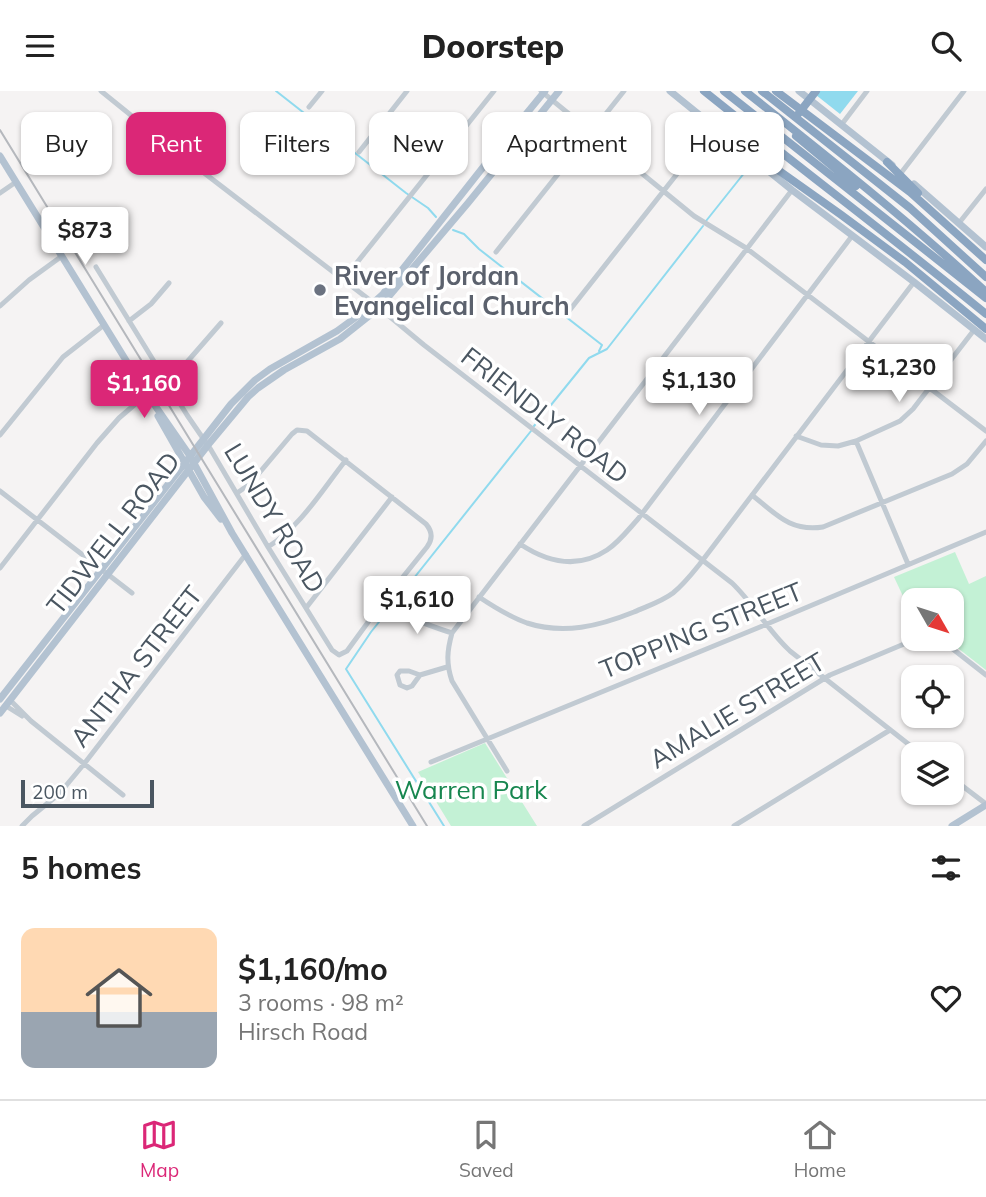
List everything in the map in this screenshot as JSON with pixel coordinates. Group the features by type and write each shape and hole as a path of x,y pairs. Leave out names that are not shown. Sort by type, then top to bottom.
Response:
{"highway":[{"path":"704,91 986,314"},
{"path":"724,91 986,298"},
{"path":"762,91 910,208 986,277"},
{"path":"776,91 910,192 986,260"},
{"path":"737,92 777,121 784,121 792,119 814,91"},
{"path":"737,92 870,190 986,292"},
{"path":"792,119 795,136 986,298"},
{"path":"887,162 939,213 986,268"},
{"path":"784,174 905,262 986,329"},
{"path":"852,184 986,292"},
{"path":"929,267 942,288 986,337"}],"main road":[{"name":"TIDWELL ROAD","path":"541,112 559,91"},
{"path":"670,91 696,112"},
{"path":"799,91 901,173 986,247"},
{"name":"TIDWELL ROAD","path":"527,112 543,92"},
{"path":"0,156 147,394 192,460 232,533"},
{"name":"TIDWELL ROAD","path":"424,250 482,170"},
{"name":"TIDWELL ROAD","path":"3,701 206,441 239,407 255,385 279,364 315,349 376,306 391,285 490,175"},
{"path":"774,175 986,337"},
{"path":"147,394 204,497 246,554 413,826"},
{"path":"952,826 986,805"}],"street":[{"name":"FRIENDLY ROAD","path":"101,91 732,583 744,594 782,644 906,742"},
{"path":"309,107 322,91"},
{"path":"359,152 407,91"},
{"path":"343,281 494,91"},
{"path":"607,112 624,91"},
{"path":"842,124 867,91"},
{"path":"901,173 964,91"},
{"path":"543,92 566,112"},
{"path":"496,252 557,175"},
{"path":"644,175 697,218 746,248 808,294 986,431"},
{"path":"569,311 676,175"},
{"path":"0,194 16,182"},
{"path":"959,223 986,189"},
{"path":"507,771 457,689 447,667 447,652 452,633 792,190"},
{"path":"520,544 550,560 569,562 589,559 615,545 642,514 852,236"},
{"path":"0,306 62,256"},
{"name":"LUNDY ROAD","path":"96,267 206,441 330,647 339,655 347,651 385,604"},
{"path":"479,597 527,623 549,628 583,628 610,621 657,602 675,591 703,561 914,282"},
{"path":"129,321 151,305 169,283"},
{"path":"165,379 187,362 220,323"},
{"path":"0,435 54,367 72,349 104,325"},
{"path":"796,436 821,445 838,446 900,421 913,409 974,330"},
{"path":"0,568 97,443 119,418 147,394"},
{"path":"237,493 250,484 292,434 298,430 307,431 429,528 431,540 427,548 385,604 421,623 452,633"},
{"path":"856,441 908,564"},
{"path":"752,495 792,525 810,529 837,523 961,469 986,441"},
{"path":"268,547 281,540 291,529 346,460"},
{"path":"0,491 132,593"},
{"path":"306,608 392,497"},
{"name":"TOPPING STREET","path":"430,762 986,532"},
{"name":"ANTHA STREET","path":"22,826 59,794 84,764 246,554"},
{"name":"AMALIE STREET","path":"584,826 823,678 901,645"},
{"path":"955,651 986,675"},
{"path":"420,675 447,667"},
{"path":"3,701 123,795"},
{"path":"734,826 890,730"},
{"path":"964,788 986,805"}],"green space":[{"path":"955,552 969,584 986,576 986,670 961,651 964,651 964,588 901,588 901,592 894,577"},
{"name":"Warren Park","path":"485,743 537,826 451,826 418,772"}],"water":[{"path":"819,91 858,91 840,114 816,95"}],"waterway":[{"path":"276,91 428,208 436,217"},
{"path":"706,221 743,175"},
{"path":"534,426 589,358 607,349 703,226"},
{"path":"453,230 464,234 479,249 602,345 599,351"},
{"path":"444,826 346,669 371,632 531,431"}],"railway":[{"path":"0,130 427,826"}],"place":[{"name":"River of Jordan Evangelical Church","path":"320,290"}]}
